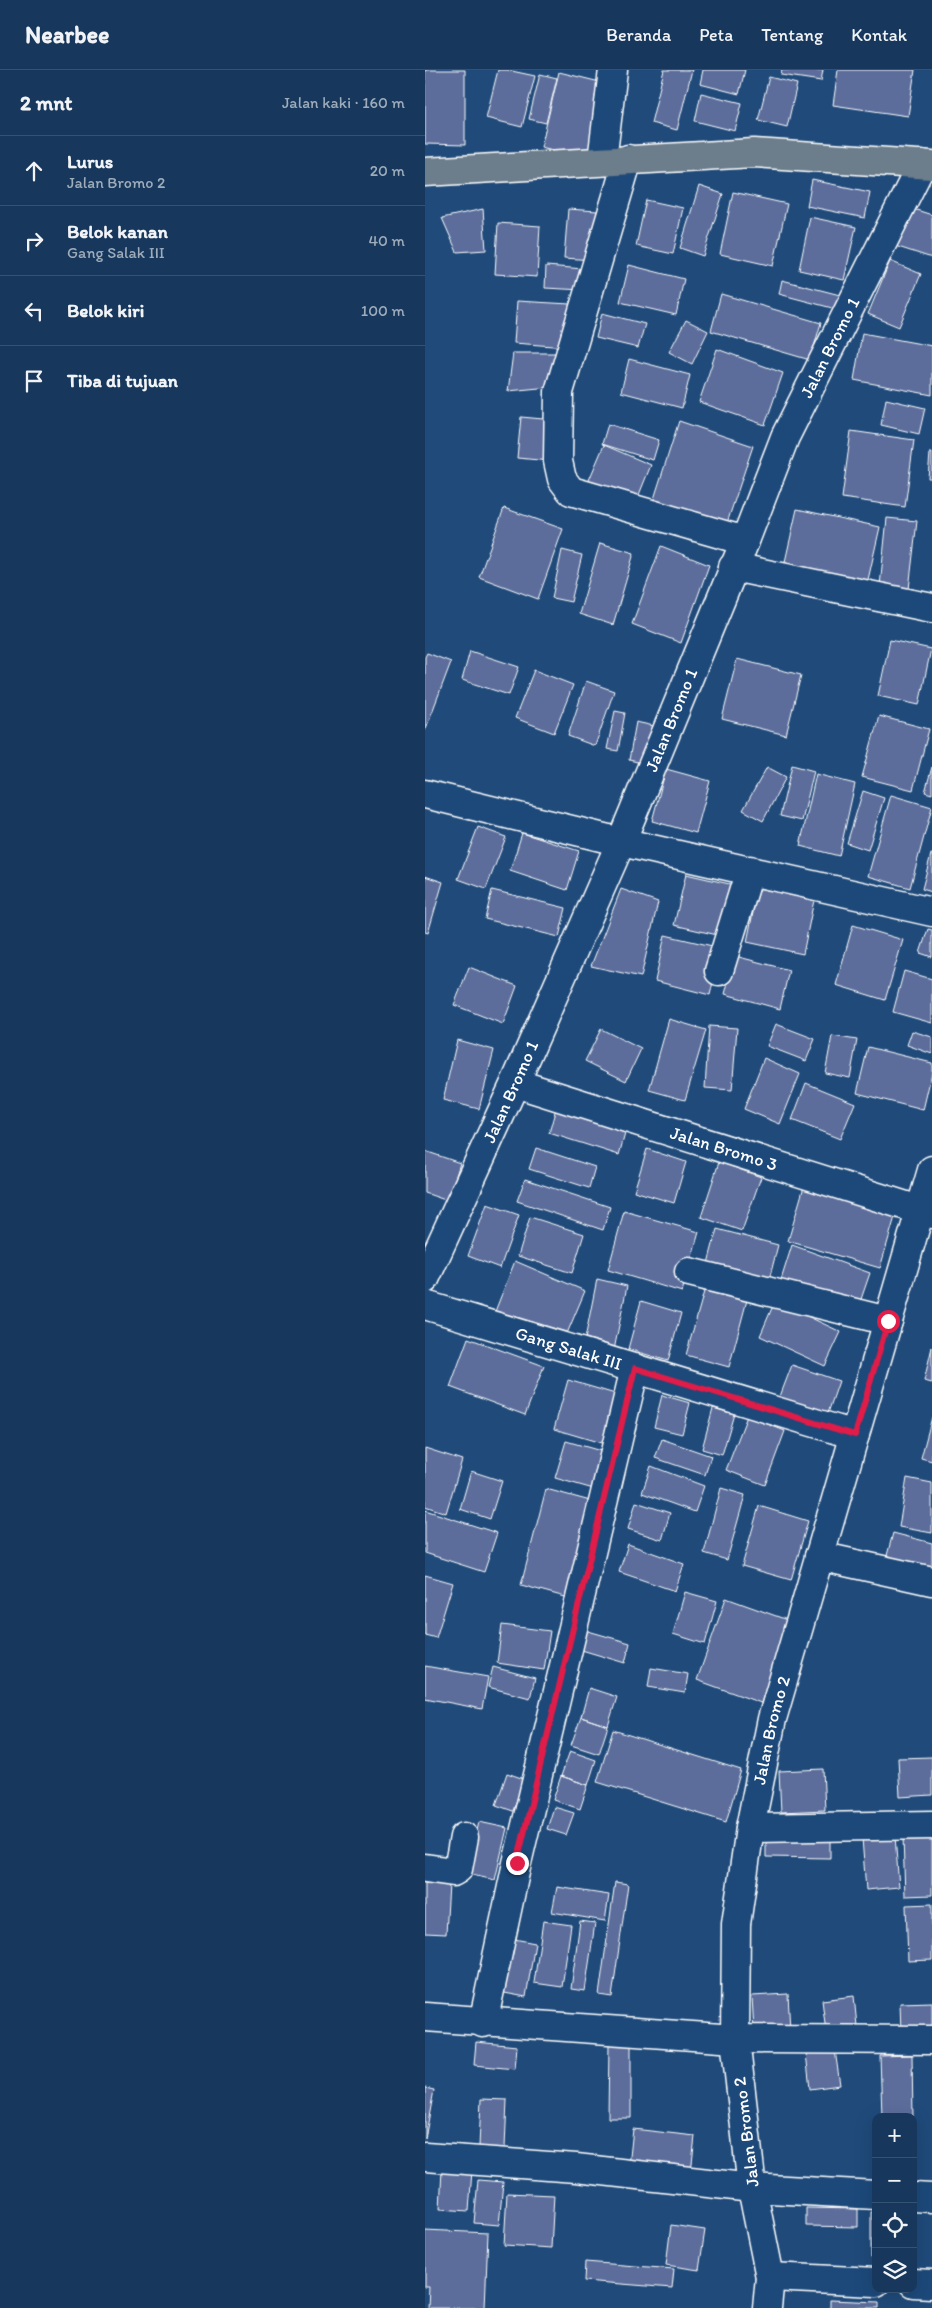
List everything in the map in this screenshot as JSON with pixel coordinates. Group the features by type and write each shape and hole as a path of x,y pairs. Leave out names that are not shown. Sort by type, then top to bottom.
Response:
{"main road":[{"path":"425,172 754,153 927,164"}],"street":[{"path":"613,70 615,160 559,392 558,461 562,479 571,491 745,542"},
{"name":"Jalan Bromo 1","path":"425,1279 515,1083 621,842 733,567 745,542 785,437 927,164"},
{"path":"733,567 932,608"},
{"path":"425,794 621,842 932,912"},
{"path":"719,971 750,870"},
{"name":"Jalan Bromo 3","path":"515,1083 926,1213"},
{"name":"Jalan Bromo 2","path":"767,2308 770,2277 752,2188 735,2040 736,1924 750,1828 773,1718 888,1321 926,1213 932,1170"},
{"path":"689,1272 888,1321"},
{"name":"Gang Salak III","path":"425,1305 855,1435"},
{"path":"483,2023 519,1854 635,1368"},
{"path":"819,1556 932,1581"},
{"path":"750,1828 932,1825"},
{"path":"425,1868 453,1872 458,1869 464,1837"},
{"path":"425,2017 483,2023 735,2040 932,2040"},
{"path":"425,2157 576,2168 752,2188 872,2195"},
{"path":"917,2197 932,2198"},
{"path":"770,2277 872,2282"},
{"path":"917,2283 932,2284"}],"building":[{"path":"425,70 465,70 465,145 425,144"},
{"path":"498,70 535,76 522,127 486,118"},
{"path":"664,70 692,70 677,130 651,123"},
{"path":"703,70 745,70 739,94 700,84"},
{"path":"782,70 823,70 821,81 781,75"},
{"path":"838,70 915,70 908,116 833,105"},
{"path":"559,72 608,84 589,159 541,147"},
{"path":"540,74 557,78 546,123 529,119"},
{"path":"769,77 797,84 787,127 758,120"},
{"path":"701,93 742,103 735,131 695,121"},
{"path":"812,180 870,192 865,218 807,206"},
{"path":"699,186 723,194 703,256 680,248"},
{"path":"733,192 787,204 773,266 720,254"},
{"path":"646,200 683,208 673,254 636,246"},
{"path":"907,207 932,215 932,258 895,246"},
{"path":"483,209 486,250 457,252 442,218"},
{"path":"568,209 597,211 593,260 564,258"},
{"path":"810,217 856,227 844,280 799,270"},
{"path":"498,223 540,226 537,277 495,274"},
{"path":"890,261 921,274 899,327 868,314"},
{"path":"629,265 684,279 676,315 620,302"},
{"path":"546,266 584,269 583,290 545,288"},
{"path":"782,280 840,295 836,309 779,294"},
{"path":"721,294 821,323 810,360 711,331"},
{"path":"517,301 570,304 566,347 514,343"},
{"path":"602,313 645,324 638,348 596,338"},
{"path":"686,320 708,331 692,364 669,352"},
{"path":"862,333 932,346 932,395 854,380"},
{"path":"717,349 783,373 765,425 699,402"},
{"path":"513,353 565,353 550,387 508,391"},
{"path":"629,359 690,375 682,408 621,392"},
{"path":"886,399 925,408 919,434 881,425"},
{"path":"521,417 554,420 550,461 517,458"},
{"path":"679,421 753,446 726,526 653,502"},
{"path":"608,424 659,440 653,460 602,444"},
{"path":"851,431 914,440 905,507 842,498"},
{"path":"604,445 651,465 634,507 586,487"},
{"path":"930,453 932,453 932,478 928,478"},
{"path":"504,508 563,529 538,599 479,577"},
{"path":"797,509 880,527 865,593 782,575"},
{"path":"887,518 917,521 909,589 880,586"},
{"path":"600,543 634,553 613,625 579,614"},
{"path":"661,546 709,565 681,643 632,624"},
{"path":"562,550 582,555 571,602 552,598"},
{"path":"890,640 931,649 919,705 878,696"},
{"path":"470,651 519,667 509,695 462,680"},
{"path":"427,653 451,662 425,731 425,657"},
{"path":"737,659 801,675 786,735 722,719"},
{"path":"534,670 573,685 554,733 515,718"},
{"path":"586,681 614,691 595,746 568,736"},
{"path":"615,711 625,713 618,751 607,749"},
{"path":"879,716 929,729 913,790 862,777"},
{"path":"636,722 654,726 646,764 629,760"},
{"path":"792,765 814,771 802,821 780,816"},
{"path":"767,767 786,777 763,821 743,810"},
{"path":"932,767 932,794 925,792"},
{"path":"666,769 710,781 696,833 652,821"},
{"path":"816,774 855,784 839,856 800,846"},
{"path":"863,791 884,798 868,850 847,843"},
{"path":"891,795 932,807 910,888 868,876"},
{"path":"478,827 506,837 486,889 458,879"},
{"path":"522,833 579,851 567,890 510,871"},
{"path":"932,854 932,892 922,889"},
{"path":"686,874 738,886 726,937 674,925"},
{"path":"425,876 443,882 428,933 425,932"},
{"path":"758,888 814,900 803,954 747,942"},
{"path":"621,889 658,902 641,977 591,966"},
{"path":"492,890 566,908 559,937 485,919"},
{"path":"853,925 903,940 885,1000 836,985"},
{"path":"928,929 932,930 932,957 920,953"},
{"path":"665,935 721,948 710,995 655,981"},
{"path":"735,956 789,970 780,1009 725,994"},
{"path":"469,967 517,986 503,1024 454,1005"},
{"path":"904,971 932,979 932,1023 893,1012"},
{"path":"669,1019 706,1030 685,1100 649,1090"},
{"path":"776,1024 815,1039 806,1061 767,1046"},
{"path":"709,1026 737,1028 732,1090 705,1088"},
{"path":"601,1029 641,1049 626,1081 585,1061"},
{"path":"912,1031 932,1037 932,1054 907,1045"},
{"path":"832,1036 857,1040 850,1078 825,1073"},
{"path":"457,1040 494,1050 479,1109 443,1100"},
{"path":"868,1047 932,1063 932,1072 923,1110 857,1093"},
{"path":"764,1058 800,1074 780,1124 744,1109"},
{"path":"806,1083 855,1103 840,1139 792,1120"},
{"path":"556,1108 626,1130 619,1155 549,1133"},
{"path":"536,1148 595,1167 589,1188 529,1169"},
{"path":"647,1149 686,1162 674,1203 634,1191"},
{"path":"425,1151 460,1163 448,1201 425,1193"},
{"path":"719,1162 761,1177 742,1231 701,1217"},
{"path":"525,1179 610,1207 603,1230 517,1201"},
{"path":"805,1183 897,1210 880,1268 788,1241"},
{"path":"487,1204 519,1215 500,1268 468,1256"},
{"path":"624,1211 699,1232 682,1292 608,1270"},
{"path":"530,1217 584,1234 572,1273 518,1256"},
{"path":"717,1229 778,1245 767,1288 706,1271"},
{"path":"792,1245 870,1273 858,1308 781,1280"},
{"path":"515,1261 585,1291 563,1343 494,1314"},
{"path":"597,1279 627,1286 614,1350 584,1344"},
{"path":"705,1288 747,1300 729,1367 686,1355"},
{"path":"641,1301 681,1313 668,1361 628,1349"},
{"path":"775,1301 841,1332 825,1366 760,1336"},
{"path":"468,1338 544,1366 525,1415 450,1387"},
{"path":"932,1347 932,1383 924,1381"},
{"path":"792,1365 839,1381 827,1416 779,1399"},
{"path":"568,1380 622,1396 608,1445 554,1429"},
{"path":"662,1395 690,1403 682,1434 654,1427"},
{"path":"713,1408 734,1414 722,1455 702,1449"},
{"path":"747,1416 785,1431 765,1485 726,1470"},
{"path":"932,1417 932,1461 921,1458"},
{"path":"662,1439 711,1456 705,1475 655,1458"},
{"path":"566,1441 608,1453 597,1490 555,1478"},
{"path":"425,1448 462,1460 446,1513 425,1506"},
{"path":"651,1466 704,1486 695,1512 642,1493"},
{"path":"471,1471 502,1481 490,1519 460,1509"},
{"path":"907,1478 932,1483 932,1533 899,1527"},
{"path":"721,1488 745,1495 727,1560 704,1553"},
{"path":"546,1489 594,1502 569,1598 521,1585"},
{"path":"636,1502 670,1513 662,1540 628,1529"},
{"path":"759,1506 808,1521 791,1580 742,1566"},
{"path":"425,1510 497,1533 484,1572 425,1553"},
{"path":"893,1533 932,1543 932,1575 885,1563"},
{"path":"628,1544 684,1564 675,1591 619,1572"},
{"path":"425,1575 453,1583 436,1638 425,1635"},
{"path":"685,1592 717,1601 705,1644 673,1634"},
{"path":"726,1598 790,1621 761,1703 697,1680"},
{"path":"502,1625 550,1631 544,1670 497,1663"},
{"path":"581,1629 630,1643 625,1663 575,1648"},
{"path":"425,1666 488,1677 482,1709 425,1698"},
{"path":"493,1667 535,1678 530,1698 488,1687"},
{"path":"651,1668 688,1674 685,1693 648,1687"},
{"path":"589,1688 617,1697 608,1726 581,1717"},
{"path":"581,1717 608,1726 599,1754 571,1745"},
{"path":"613,1730 741,1770 726,1822 597,1782"},
{"path":"570,1751 596,1760 588,1785 561,1776"},
{"path":"932,1757 932,1795 900,1797 898,1758"},
{"path":"823,1769 825,1810 781,1812 779,1771"},
{"path":"507,1773 524,1779 513,1811 496,1805"},
{"path":"561,1776 588,1785 580,1809 553,1800"},
{"path":"554,1807 574,1813 566,1835 547,1829"},
{"path":"479,1822 507,1828 495,1880 467,1874"},
{"path":"766,1830 830,1832 830,1858 766,1857"},
{"path":"895,1836 899,1887 866,1890 862,1838"},
{"path":"932,1836 932,1895 905,1896 903,1837"},
{"path":"615,1882 628,1884 612,1997 599,1995"},
{"path":"425,1883 449,1884 446,1934 425,1933"},
{"path":"557,1887 609,1895 605,1921 552,1912"},
{"path":"932,1904 932,1960 908,1961 906,1905"},
{"path":"543,1921 571,1925 562,1987 534,1983"},
{"path":"580,1921 595,1923 585,1991 571,1989"},
{"path":"509,1938 535,1943 526,1997 499,1992"},
{"path":"788,1994 790,2030 754,2032 752,1996"},
{"path":"854,1996 858,2036 827,2039 822,2000"},
{"path":"932,2002 932,2031 901,2033 900,2003"},
{"path":"476,2042 517,2046 515,2069 474,2065"},
{"path":"609,2043 631,2044 631,2118 608,2118"},
{"path":"835,2050 840,2085 810,2089 806,2053"},
{"path":"912,2055 913,2113 882,2113 880,2056"},
{"path":"425,2088 434,2090 425,2139"},
{"path":"481,2099 507,2100 505,2148 479,2147"},
{"path":"633,2129 695,2136 691,2173 629,2166"},
{"path":"442,2169 472,2170 469,2211 440,2209"},
{"path":"478,2180 503,2182 499,2225 474,2223"},
{"path":"507,2193 554,2195 551,2248 504,2245"},
{"path":"806,2208 858,2209 858,2227 806,2226"},
{"path":"871,2212 872,2212 872,2258"},
{"path":"671,2225 705,2230 699,2270 666,2265"},
{"path":"425,2230 488,2233 485,2308 428,2308 429,2287 425,2287"},
{"path":"585,2262 674,2269 672,2288 584,2281"},
{"path":"830,2300 879,2302 879,2308 830,2308"}],"route":[{"path":"517,1863 635,1368 855,1435 888,1321"}]}
